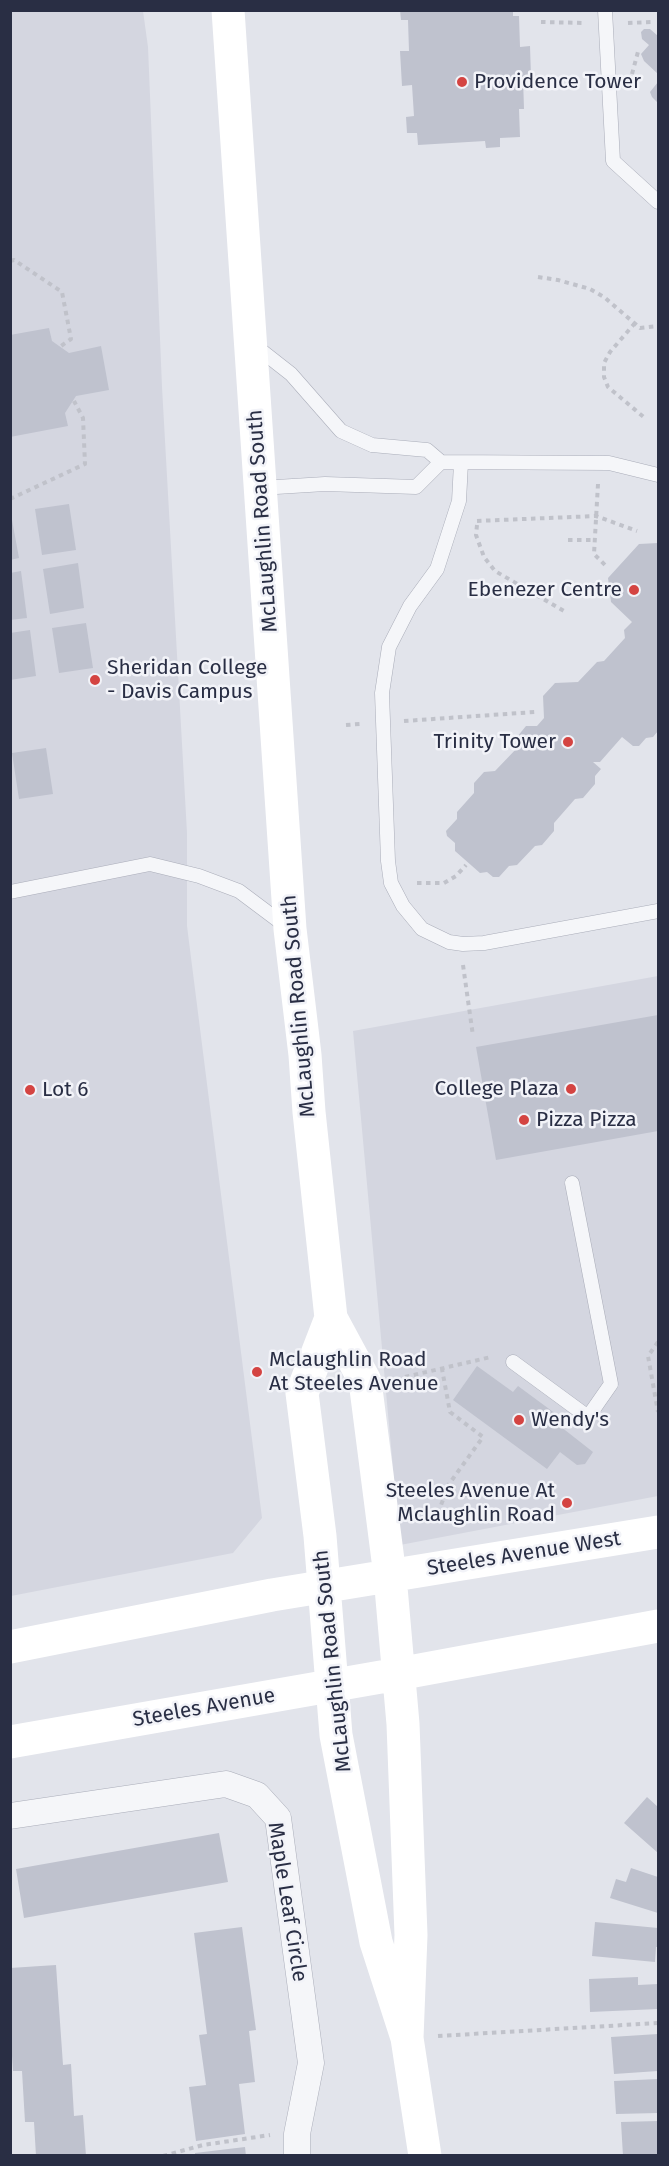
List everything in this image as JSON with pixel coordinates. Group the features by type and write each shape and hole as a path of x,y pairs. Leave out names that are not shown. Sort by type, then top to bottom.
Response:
{"main road":[{"name":"McLaughlin Road South","path":"228,10 290,929 331,1318 365,1381 390,1576 403,1724 411,1935 407,2038"},
{"name":"McLaughlin Road South","path":"331,1318 302,1393 325,1586 336,1735 376,1942 407,2038 425,2156"},
{"name":"Steeles Avenue West","path":"390,1576 658,1532"},
{"path":"10,1647 325,1586 390,1576"},
{"path":"398,1674 658,1626"},
{"name":"Steeles Avenue","path":"10,1742 398,1674"}],"street":[{"name":"Maple Leaf Circle","path":"10,1816 226,1784 257,1795 278,1818 311,2062 297,2145"}],"lane":[{"path":"606,17 614,161 658,202"},
{"path":"250,342 291,374 341,431 372,445 427,450 441,462 609,463 658,475"},
{"path":"260,488 325,484 416,487 441,462"},
{"path":"461,463 459,501 437,569 410,606 390,647 382,693 388,861 392,883 403,906 422,929 449,942 463,944 658,911"},
{"path":"10,892 150,864 199,876 240,891 290,929"},
{"path":"513,1362 588,1417 611,1384 572,1183"}],"path":[{"path":"540,22 606,17 652,22"},
{"path":"10,261 14,260 62,292 71,339 61,346"},
{"path":"538,277 590,289 604,297 640,328 658,326"},
{"path":"635,323 604,363 604,377 608,387 646,419"},
{"path":"10,500 85,464 83,418 74,401"},
{"path":"599,463 594,554 605,565"},
{"path":"459,501 477,512 476,535 484,557 495,570 564,611"},
{"path":"477,520 596,516 637,531"},
{"path":"568,540 594,540"},
{"path":"346,725 535,712"},
{"path":"392,883 444,883 456,876 466,865"},
{"path":"463,944 462,961 473,1036"},
{"path":"658,1342 648,1356 658,1412"},
{"path":"405,1377 495,1356"},
{"path":"438,1513 449,1484 483,1437 450,1412 442,1369"},
{"path":"407,2038 658,2023"},
{"path":"164,2156 203,2145 257,2136 297,2145"}],"shaded area":[{"name":"Sheridan College - Davis Campus","path":"11,11 143,11 148,47 162,387 187,833 187,926 262,1518 233,1553 11,1596"},
{"name":"College Plaza","path":"658,976 658,1496 400,1545 353,1031"}],"building":[{"name":"Providence Tower","path":"400,10 513,10 513,16 519,16 520,47 530,46 531,77 523,78 524,109 519,109 520,137 500,138 500,147 486,148 485,141 418,145 417,133 407,133 406,117 414,116 412,85 402,86 400,51 409,51 408,20 401,20"},
{"path":"644,29 650,29 658,36 658,74 644,61 641,54 649,45 642,39 641,32"},
{"path":"658,82 658,103 650,92"},
{"path":"49,328 52,341 69,353 101,346 109,390 76,396 65,413 68,426 10,437 10,335"},
{"path":"69,504 76,550 42,555 35,509"},
{"path":"10,509 19,558 10,560"},
{"name":"Trinity Tower","path":"658,543 658,731 653,737 646,738 639,746 633,746 622,737 600,762 593,762 601,769 595,776 595,784 583,798 575,799 554,823 554,831 542,845 535,846 517,865 509,866 499,877 493,877 487,872 480,873 455,851 455,843 447,836 446,831 457,819 457,812 474,793 474,783 484,772 495,771 518,747 517,737 526,726 537,726 544,718 543,696 555,683 578,682 597,662 604,661 625,638 624,630 632,622 611,602 608,578 639,544"},
{"path":"78,563 84,608 50,614 43,569"},
{"path":"21,571 27,618 10,620 10,573"},
{"path":"86,623 93,668 59,673 52,628"},
{"path":"30,630 36,676 10,680 10,633"},
{"path":"46,748 53,794 19,799 12,753"},
{"name":"College Plaza","path":"658,1015 658,1131 496,1160 476,1047"},
{"name":"Wendy's","path":"477,1366 513,1392 518,1386 560,1417 556,1423 593,1452 585,1464 577,1465 560,1452 547,1469 453,1400"},
{"path":"647,1797 658,1807 658,1853 624,1823"},
{"path":"219,1833 228,1882 24,1918 16,1869"},
{"path":"631,1868 658,1877 658,1913 610,1898 616,1879 626,1882"},
{"path":"595,1922 658,1928 655,1962 592,1956"},
{"path":"242,1927 256,2030 249,2031 255,2082 239,2084 245,2134 196,2141 189,2087 206,2085 199,2035 207,2034 194,1933"},
{"path":"56,1965 63,2065 71,2064 74,2116 83,2115 86,2156 36,2156 34,2122 25,2122 22,2071 13,2071 10,1968"},
{"path":"638,1977 638,1985 658,1984 658,2009 590,2012 589,1979"},
{"path":"658,2034 658,2071 614,2074 611,2037"},
{"path":"658,2079 658,2113 616,2114 614,2081"},
{"path":"658,2121 658,2155 623,2156 621,2122"},
{"path":"245,2147 246,2156 195,2156 195,2153"}],"place":[{"name":"Providence Tower","path":"462,82"},
{"name":"Ebenezer Centre","path":"634,590"},
{"name":"Sheridan College - Davis Campus","path":"95,680"},
{"name":"Trinity Tower","path":"568,742"},
{"name":"College Plaza","path":"571,1089"},
{"name":"Lot 6","path":"30,1090"},
{"name":"Pizza Pizza","path":"524,1120"},
{"name":"Mclaughlin Road At Steeles Avenue","path":"257,1372"},
{"name":"Wendy's","path":"519,1420"},
{"name":"Steeles Avenue At Mclaughlin Road","path":"567,1503"}]}
